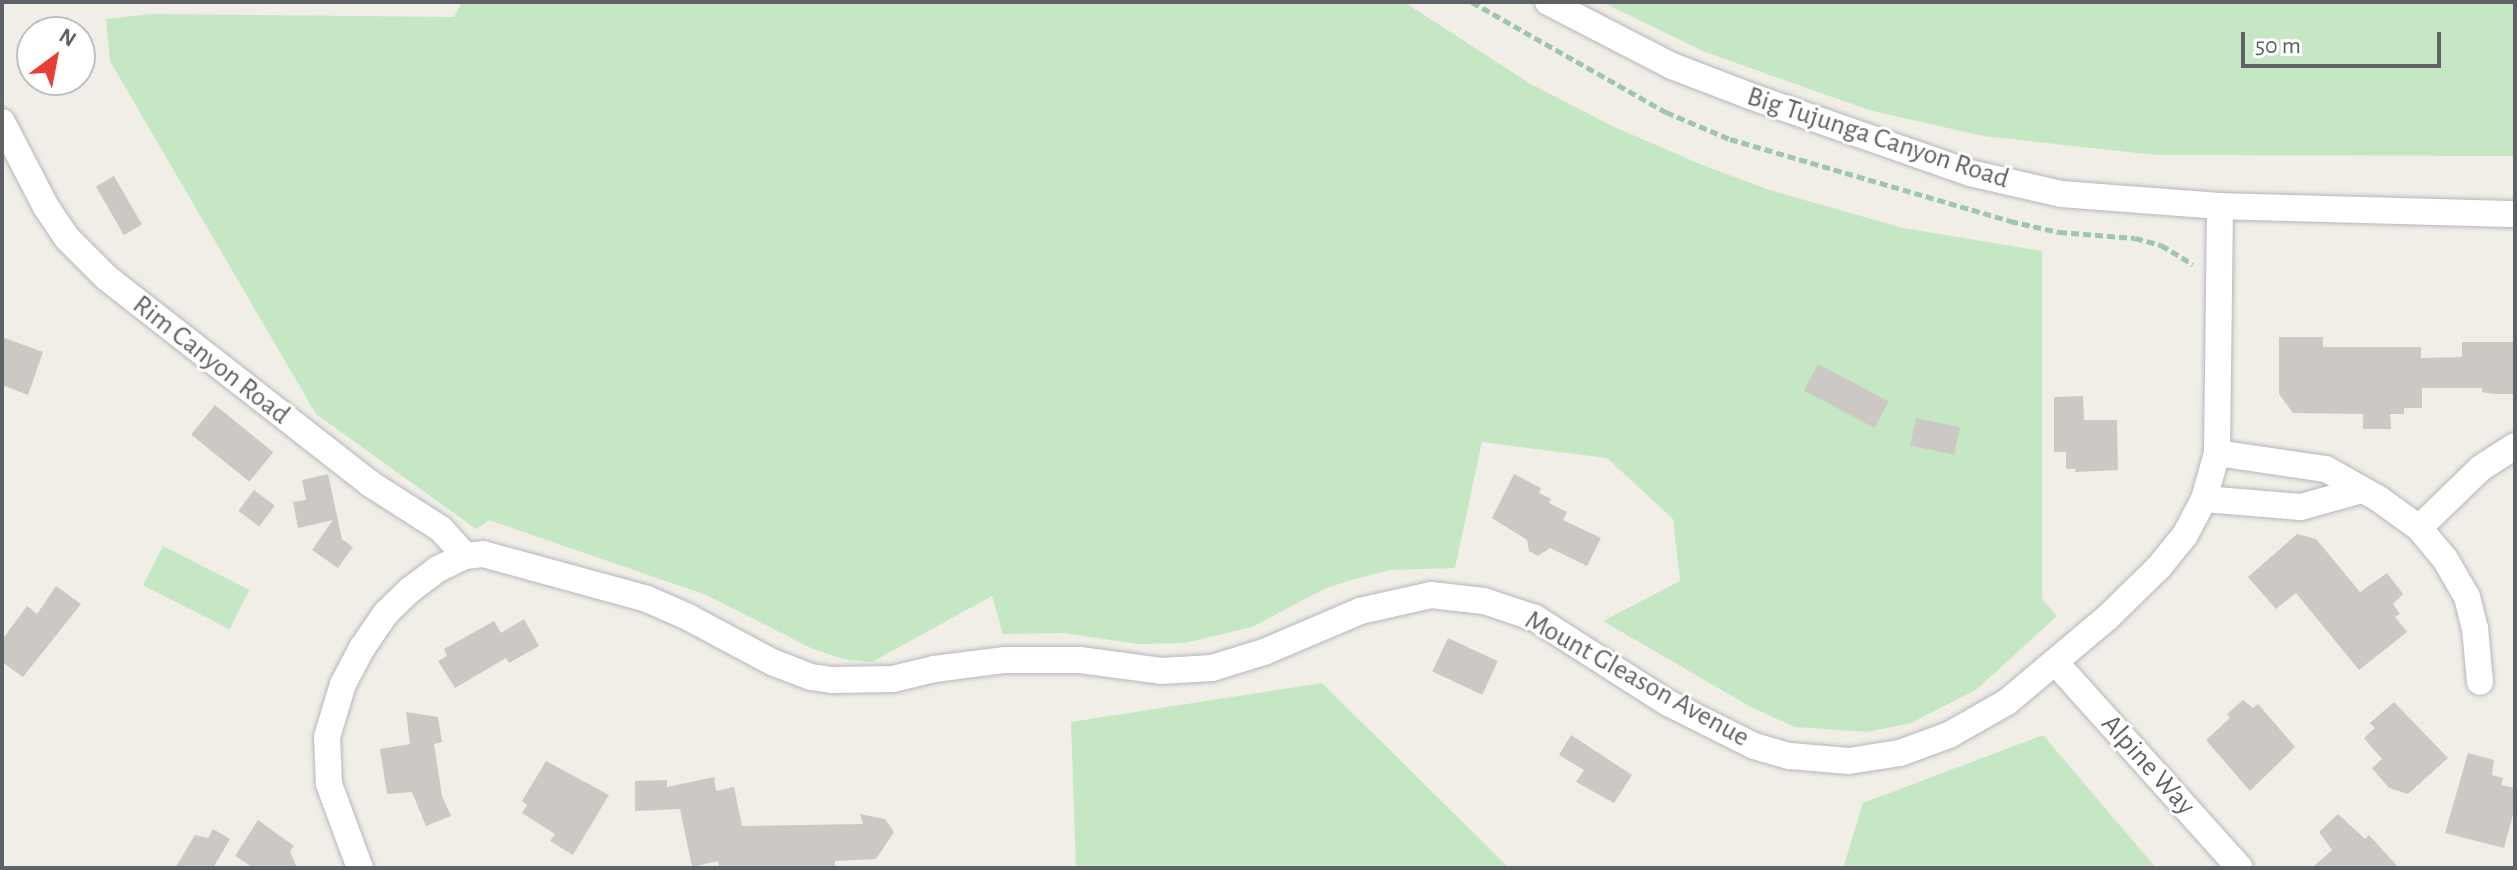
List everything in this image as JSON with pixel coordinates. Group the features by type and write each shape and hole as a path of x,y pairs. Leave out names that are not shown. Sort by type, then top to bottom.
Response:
{"street":[{"name":"Big Tujunga Canyon Road","path":"1548,2 1672,66 1970,173 2061,194 2220,206 2515,214"},
{"name":"Rim Canyon Road","path":"2,122 46,207 66,237 107,278 369,483 441,529 465,556"},
{"name":"Mount Gleason Avenue","path":"465,556 483,554 512,560 647,599 772,662 811,677 853,682 1005,660 1080,660 1161,671 1212,668 1264,652 1360,611 1431,595 1459,596 1535,618 1711,727 1754,746 1824,761 1849,761 1900,753 1949,735 2007,702 2056,663 2159,567 2185,535 2204,499 2217,453 2220,206"},
{"path":"2419,528 2481,468 2515,446"},
{"path":"2217,453 2326,469 2419,528 2445,559 2467,597 2475,628 2480,682"},
{"path":"2204,499 2301,507 2362,490"},
{"path":"360,868 329,784 327,737 333,709 362,648 386,613 438,569 465,556"},
{"name":"Alpine Way","path":"2056,663 2240,868"}],"path":[{"path":"1472,2 1666,112 1730,139 2010,221 2059,232 2135,238 2161,245 2184,256 2219,283"}],"green space":[{"path":"462,2 1404,2 1529,83 1614,127 1700,164 1769,190 1903,228 2042,251 2042,599 2057,616 1977,689 1911,723 1867,732 1795,727 1749,706 1603,621 1680,581 1673,519 1607,458 1482,442 1455,568 1390,570 1351,580 1324,589 1252,627 1185,643 1138,644 1064,633 1003,634 992,596 872,662 843,659 813,649 706,595 489,520 476,529 316,414 110,61 106,19 152,14 454,17"},
{"path":"1602,2 2515,2 2515,156 2156,155 1983,136 1869,110 1705,52"},
{"path":"163,546 249,590 229,629 143,585"},
{"path":"1322,683 1509,868 1076,868 1071,722"},
{"path":"2043,735 2156,868 1843,868 1863,803"}],"building":[{"path":"114,176 142,224 124,235 96,186"},
{"path":"2,337 43,352 28,395 2,385"},
{"path":"2279,337 2323,337 2323,347 2421,347 2421,358 2462,357 2462,342 2515,342 2515,394 2482,392 2482,388 2422,388 2422,408 2404,408 2404,414 2390,414 2391,429 2363,429 2363,414 2293,413 2279,394"},
{"path":"1818,364 1889,402 1875,428 1804,390"},
{"path":"2083,396 2084,420 2117,420 2118,470 2075,472 2076,469 2066,469 2066,452 2054,452 2054,397"},
{"path":"215,405 273,452 249,482 191,435"},
{"path":"1916,418 1960,427 1954,455 1910,445"},
{"path":"328,474 342,539 353,547 338,568 312,550 333,520 298,528 293,502 306,500 302,480"},
{"path":"1514,474 1541,488 1539,493 1551,499 1549,503 1567,512 1563,520 1601,538 1587,566 1550,548 1538,556 1529,551 1527,540 1492,518"},
{"path":"254,490 275,506 259,526 238,511"},
{"path":"2297,534 2316,539 2360,592 2387,573 2403,594 2393,604 2400,614 2395,617 2407,632 2359,670 2296,593 2276,609 2248,577"},
{"path":"56,586 81,604 23,677 2,662 2,640 27,606 37,614"},
{"path":"524,619 539,646 509,663 506,658 455,688 438,661 447,656 444,649 494,621 501,633"},
{"path":"1448,638 1498,661 1482,695 1432,672"},
{"path":"2243,700 2253,708 2258,704 2295,747 2250,791 2206,740 2230,718 2227,714"},
{"path":"2394,702 2448,758 2408,794 2389,788 2372,768 2382,759 2364,738 2375,728 2370,723"},
{"path":"406,712 438,717 442,742 434,744 442,796 451,816 426,826 412,792 387,794 380,749 410,744"},
{"path":"1571,735 1632,775 1614,803 1576,782 1584,770 1559,755"},
{"path":"2468,753 2494,760 2492,775 2503,778 2501,785 2515,788 2515,807 2504,848 2445,833"},
{"path":"546,761 609,795 573,855 550,841 555,834 522,813 527,805 522,801"},
{"path":"714,777 716,791 734,787 742,826 863,824 860,814 885,819 894,832 876,859 835,861 835,868 719,868 718,861 692,867 680,809 635,811 635,781 667,780 667,787"},
{"path":"2338,814 2365,839 2369,835 2399,868 2312,868 2332,850 2319,832"},
{"path":"258,820 294,846 290,851 297,868 254,868 235,856"},
{"path":"213,829 230,839 213,868 175,868 195,835 208,838"}]}
